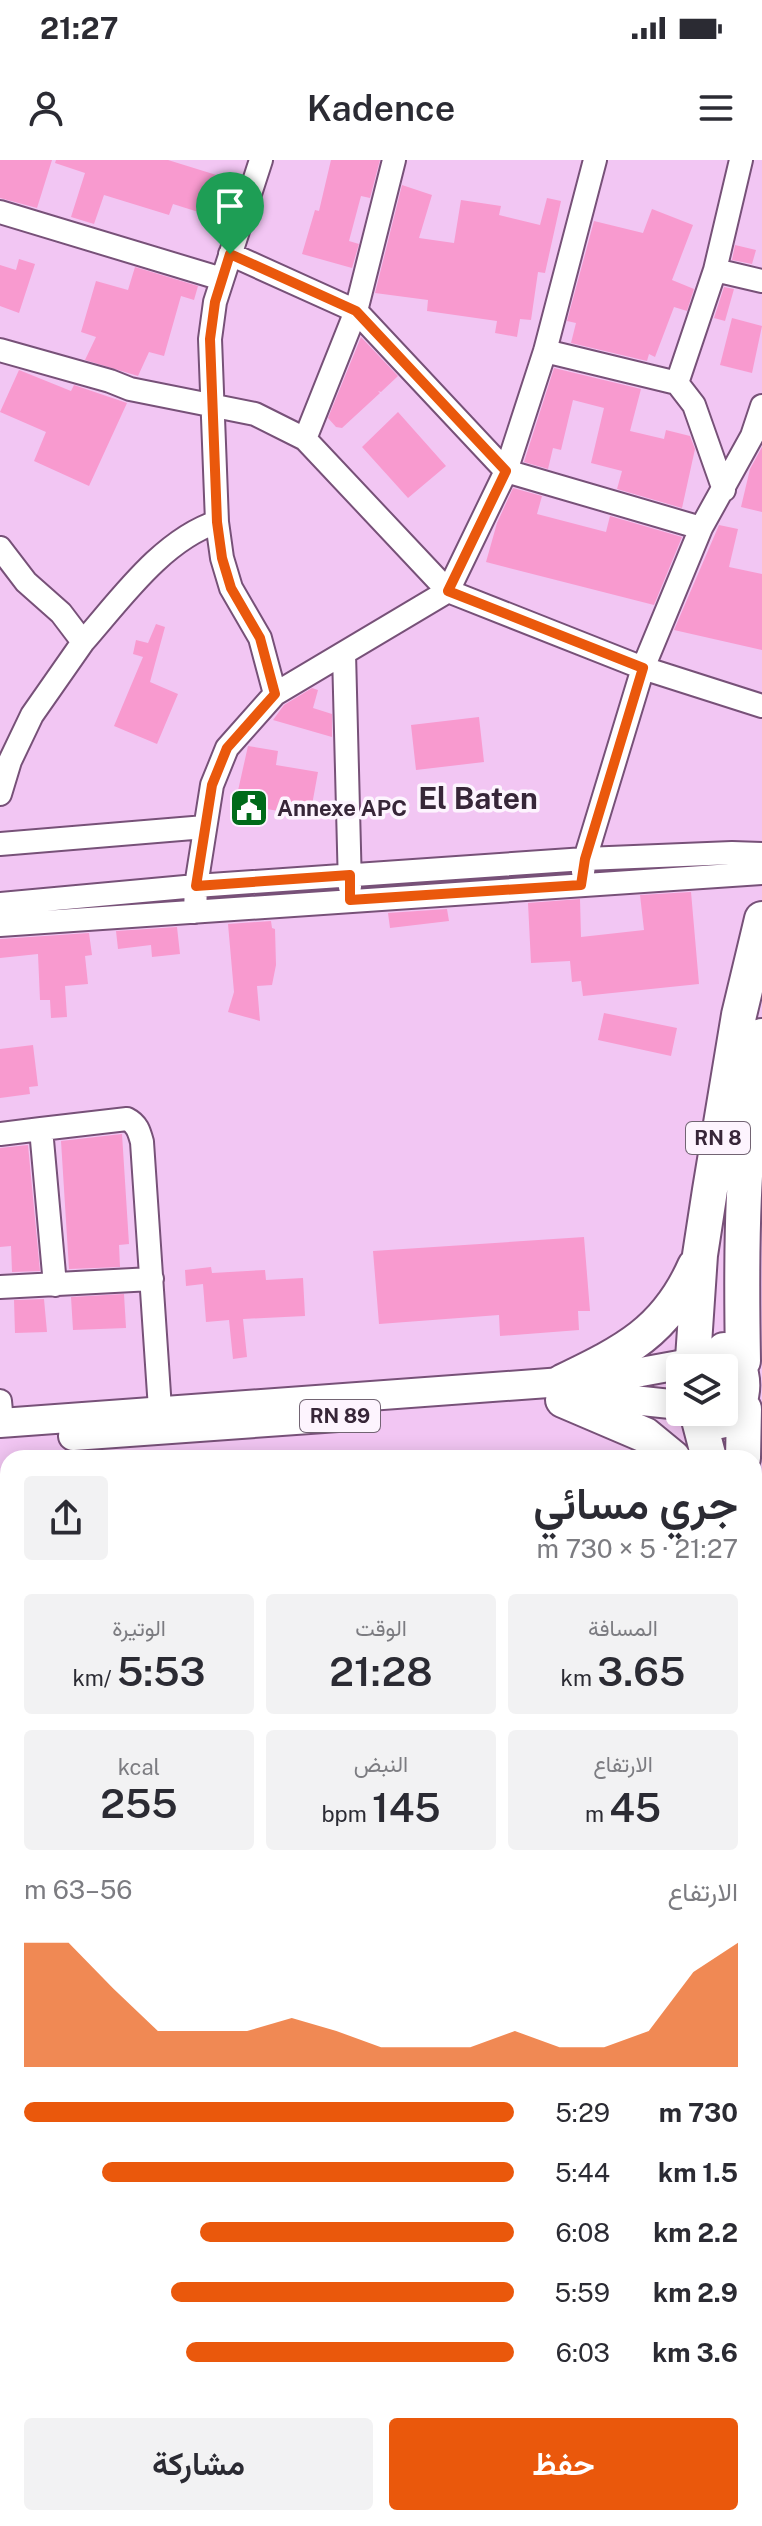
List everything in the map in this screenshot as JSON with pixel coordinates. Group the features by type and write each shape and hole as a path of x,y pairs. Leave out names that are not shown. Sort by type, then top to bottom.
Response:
{"highway":[{"name":"RN 8","path":"691,1354 700,1255 739,1015 762,919"},
{"name":"RN 8","path":"743,1361 745,1167 762,1036"},
{"path":"663,1450 645,1435 562,1391 632,1345 662,1319 683,1294 700,1255"},
{"path":"701,1354 724,1350 731,1354"},
{"path":"738,1358 750,1372 753,1385 751,1398 738,1413"},
{"path":"743,1450 744,1409"},
{"path":"697,1426 706,1450"}],"main road":[{"path":"0,1422 53,1428 160,1409 562,1391 666,1368"},
{"name":"RN 89","path":"53,1428 562,1391 666,1406"}],"street":[{"path":"261,160 215,302 210,339 217,522 222,558 231,588 260,638 275,694"},
{"path":"305,439 356,311 394,160"},
{"path":"195,912 196,886 212,785 227,748 275,694 448,591 506,471 545,351 595,160"},
{"path":"677,383 715,270 741,160"},
{"path":"0,212 222,279"},
{"path":"230,254 356,311 506,471 701,528"},
{"path":"715,270 762,281"},
{"path":"0,350 130,389 255,414 305,439 448,591 643,668 762,706"},
{"path":"545,351 677,383 694,405 724,490"},
{"path":"581,885 585,859 643,668 701,528 752,436 762,406"},
{"path":"1,784 32,715 83,642 134,582 186,535 217,522"},
{"path":"0,548 26,582 61,613 83,642"},
{"path":"344,653 350,900"},
{"path":"0,844 205,827"},
{"path":"0,904 196,886 585,859 762,854"},
{"path":"0,925 762,873"},
{"path":"0,1134 127,1119 134,1123 142,1142 160,1409"},
{"path":"41,1129 55,1285"},
{"path":"0,1287 152,1279"}],"building":[{"path":"0,160 52,160 37,208 0,198"},
{"path":"56,160 168,160 239,182 227,221 173,204 169,215 104,195 94,224 71,217 85,173 55,163"},
{"path":"331,160 380,160 370,198 361,196 349,241 359,244 352,268 302,254 315,210 319,211"},
{"path":"402,185 432,195 419,238 454,243 461,200 501,206 499,215 540,225 547,198 561,201 545,273 538,272 531,320 520,319 517,337 495,333 497,321 427,311 428,300 375,293"},
{"path":"652,209 693,225 672,280 694,289 687,311 674,307 655,357 649,354 647,361 571,343 576,323 567,321 594,221 643,233"},
{"path":"735,245 756,250 752,264 732,260"},
{"path":"19,259 35,264 19,313 0,306 0,265 16,270"},
{"path":"135,267 198,286 194,300 181,296 164,356 149,352 138,376 85,360 96,337 81,332 96,281 128,290"},
{"path":"724,287 734,289 725,321 714,318"},
{"path":"732,318 762,326 752,373 720,365"},
{"path":"361,337 398,376 381,392 378,391 380,393 342,428 336,427 328,418"},
{"path":"554,368 641,389 630,431 664,439 666,430 690,436 695,449 682,508 617,489 622,471 591,463 604,408 573,400 561,450 553,448 548,469 524,462"},
{"path":"19,370 71,391 74,385 127,403 89,486 34,461 46,432 0,412"},
{"path":"398,412 446,466 408,498 362,447"},
{"path":"762,447 762,512 741,507 750,469"},
{"path":"513,488 542,496 537,514 606,532 610,516 682,537 654,605 486,562 497,523"},
{"path":"719,525 738,529 729,567 762,574 762,650 674,630"},
{"path":"156,624 165,627 150,682 178,694 157,744 114,726 143,657 133,654 136,640 148,643"},
{"path":"312,688 318,690 313,708 332,714 332,737 273,720 284,705"},
{"path":"479,717 484,762 416,770 411,725"},
{"path":"248,746 278,751 276,765 318,772 310,816 254,807 256,798 237,795"},
{"path":"691,892 699,984 583,996 581,981 572,982 570,961 531,963 528,903 580,899 581,937 644,930 640,895"},
{"path":"447,909 449,921 390,928 388,913"},
{"path":"271,921 275,929 276,965 272,985 257,986 260,1021 228,1012 234,992 228,924"},
{"path":"177,927 180,954 152,957 151,945 118,949 116,931"},
{"path":"89,933 92,955 85,956 88,984 65,986 67,1017 51,1018 50,1000 40,1000 38,954 0,958 0,939"},
{"path":"604,1013 677,1028 671,1056 598,1040"},
{"path":"33,1045 38,1086 29,1087 30,1094 0,1098 0,1049"},
{"path":"122,1134 129,1244 119,1245 120,1267 69,1269 61,1141"},
{"path":"28,1145 40,1271 12,1272 11,1246 0,1247 0,1148"},
{"path":"584,1237 590,1311 578,1311 579,1330 500,1336 499,1315 379,1324 373,1251"},
{"path":"211,1267 212,1273 265,1270 266,1280 303,1278 305,1316 243,1319 247,1357 233,1359 229,1320 206,1322 203,1284 186,1286 185,1270"},
{"path":"124,1294 126,1328 73,1330 71,1297"},
{"path":"44,1299 47,1332 15,1333 14,1300"}],"place":[{"name":"Annexe APC","path":"249,808"}],"district":[{"name":"El Baten","path":"478,799"}],"route":[{"path":"230,254 356,311 506,471 448,591 643,668 585,859 581,885 350,900 350,875 196,886 212,785 227,748 275,694 260,638 231,588 222,558 217,522 210,339 215,302 230,254"}]}
